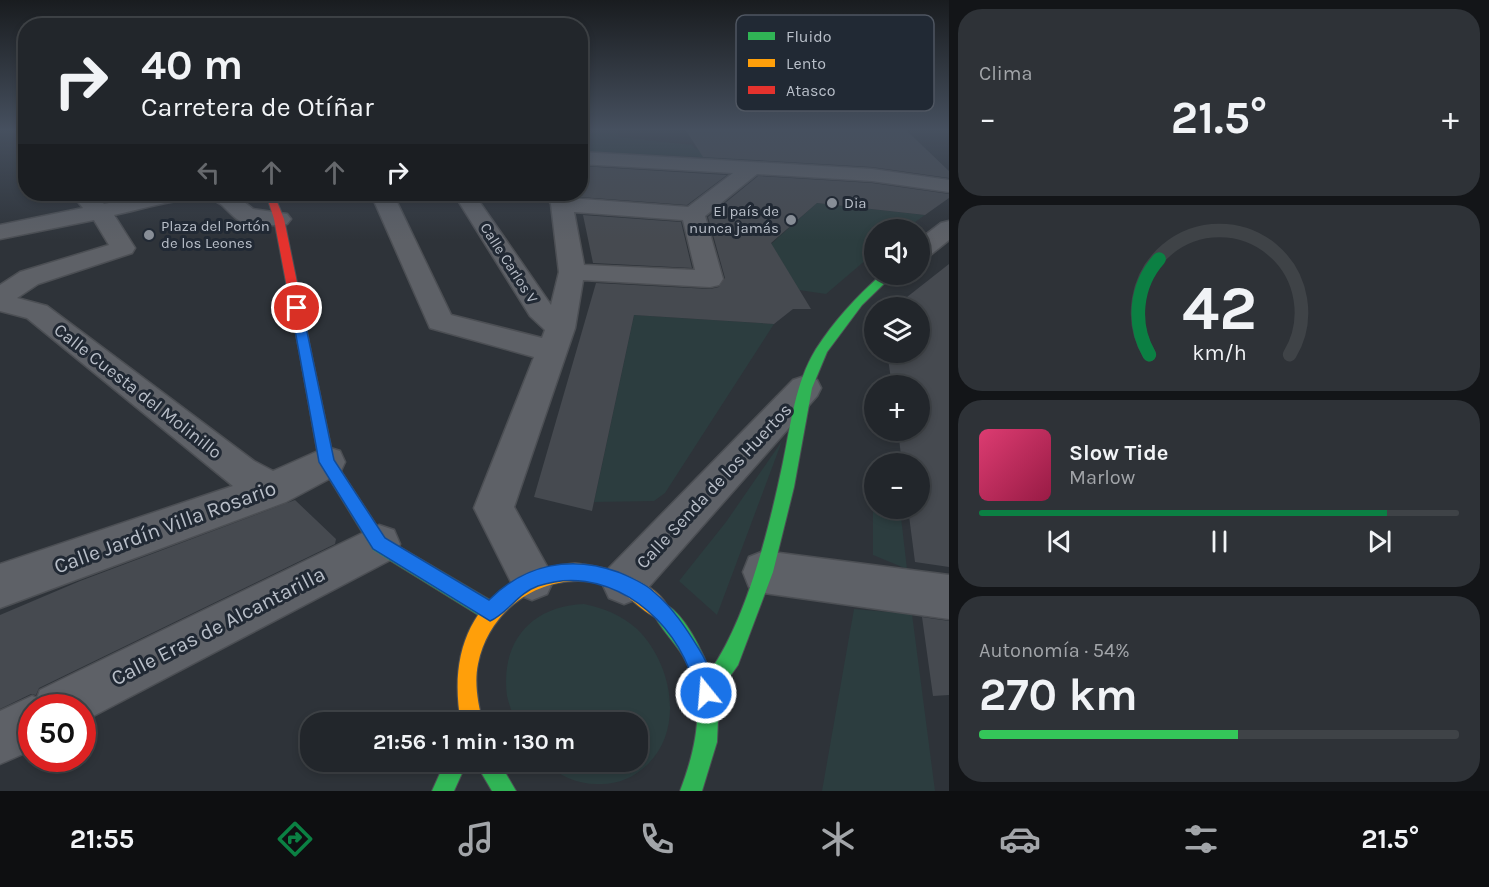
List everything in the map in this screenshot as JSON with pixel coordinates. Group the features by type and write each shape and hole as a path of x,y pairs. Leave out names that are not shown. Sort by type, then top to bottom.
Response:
{"street":[{"path":"716,166 872,175 949,186"},
{"path":"577,201 693,214 752,168"},
{"path":"0,297 29,278 123,248 100,213 89,201"},
{"path":"0,232 154,201"},
{"path":"231,201 246,215 279,219"},
{"path":"273,201 279,219 327,462 379,544 490,611"},
{"path":"385,201 440,321 556,340"},
{"name":"Calle Carlos V","path":"469,201 540,310 556,340"},
{"path":"532,579 494,508 556,340 572,272 559,201"},
{"path":"572,272 710,279 693,214"},
{"path":"930,243 949,228"},
{"name":"Calle Senda de los Huertos","path":"706,693 731,658 764,572 786,487 805,388 821,351 858,302 877,285"},
{"name":"Calle Cuesta del Molinillo","path":"0,302 37,312 241,472 272,490"},
{"name":"Calle Senda de los Huertos","path":"624,583 805,388"},
{"name":"Calle Jardín Villa Rosario","path":"0,586 272,490 327,462"},
{"name":"Calle Eras de Alcantarilla","path":"85,694 379,544"},
{"path":"470,712 467,694 468,663 477,635 490,611 510,592 532,579 554,573 577,571 600,574 624,583 647,597 666,615 683,638 697,664 706,693 710,729 703,764 691,791"},
{"path":"764,572 949,597"},
{"path":"0,738 18,729"},
{"path":"443,791 452,772"},
{"path":"493,772 505,791"}],"shaded area":[{"path":"817,203 925,215 919,219 864,219 864,262 826,294 799,290 771,244"},
{"path":"634,315 774,324 665,493 654,501 594,502"},
{"path":"782,441 717,615 679,581 726,522"},
{"path":"873,519 901,519 907,569 873,555"},
{"path":"584,604 625,620 637,629 649,643 659,660 666,677 670,715 659,750 648,764 648,712 512,712 507,696 506,677 514,644 523,630 534,620 565,606"},
{"path":"854,609 912,614 935,791 822,791"},
{"path":"558,772 638,772 624,780 604,784 575,781"}],"building":[{"path":"588,166 727,175 687,205 588,198"},
{"path":"854,166 944,166 949,171 949,178"},
{"path":"758,176 872,183 949,194 949,198 925,215 817,203 771,243 811,309 793,309 774,324 634,315 592,511 534,497 596,283 710,289 719,287 725,278 708,217"},
{"path":"583,215 681,222 692,268 593,263"},
{"path":"949,264 949,567 915,562 909,519 930,519 930,453 901,453 899,441 930,441 930,375 890,375 889,363 930,363 930,297 907,297 922,285 930,285 930,279"},
{"path":"295,500 336,539 335,544 39,688 36,694 18,694 18,700 0,709 0,615 80,581"},
{"path":"922,617 949,621 949,695 933,696"}],"traffic: fast":[{"path":"706,693 731,658 764,572 786,487 805,388 821,351 858,302 877,285"},
{"path":"306,356 327,462 379,544 490,611"},
{"path":"661,611 692,652 701,673 706,696 708,719 706,742 691,791"},
{"path":"443,791 452,772"},
{"path":"493,772 505,791"}],"traffic: slow":[{"path":"470,712 466,678 474,641 498,605 533,581 553,574 575,572 607,576 632,588 661,611"}],"traffic: jam":[{"path":"273,201 279,219 306,356"}],"place":[{"name":"Dia","path":"832,203"},
{"name":"El país de nunca jamás","path":"791,220"},
{"name":"Plaza del Portón de los Leones","path":"149,235"}],"route":[{"path":"297,308 327,462 379,544 490,611 510,592 532,579 554,573 577,571 600,574 624,583 647,597 675,627 697,664 706,693"}]}
